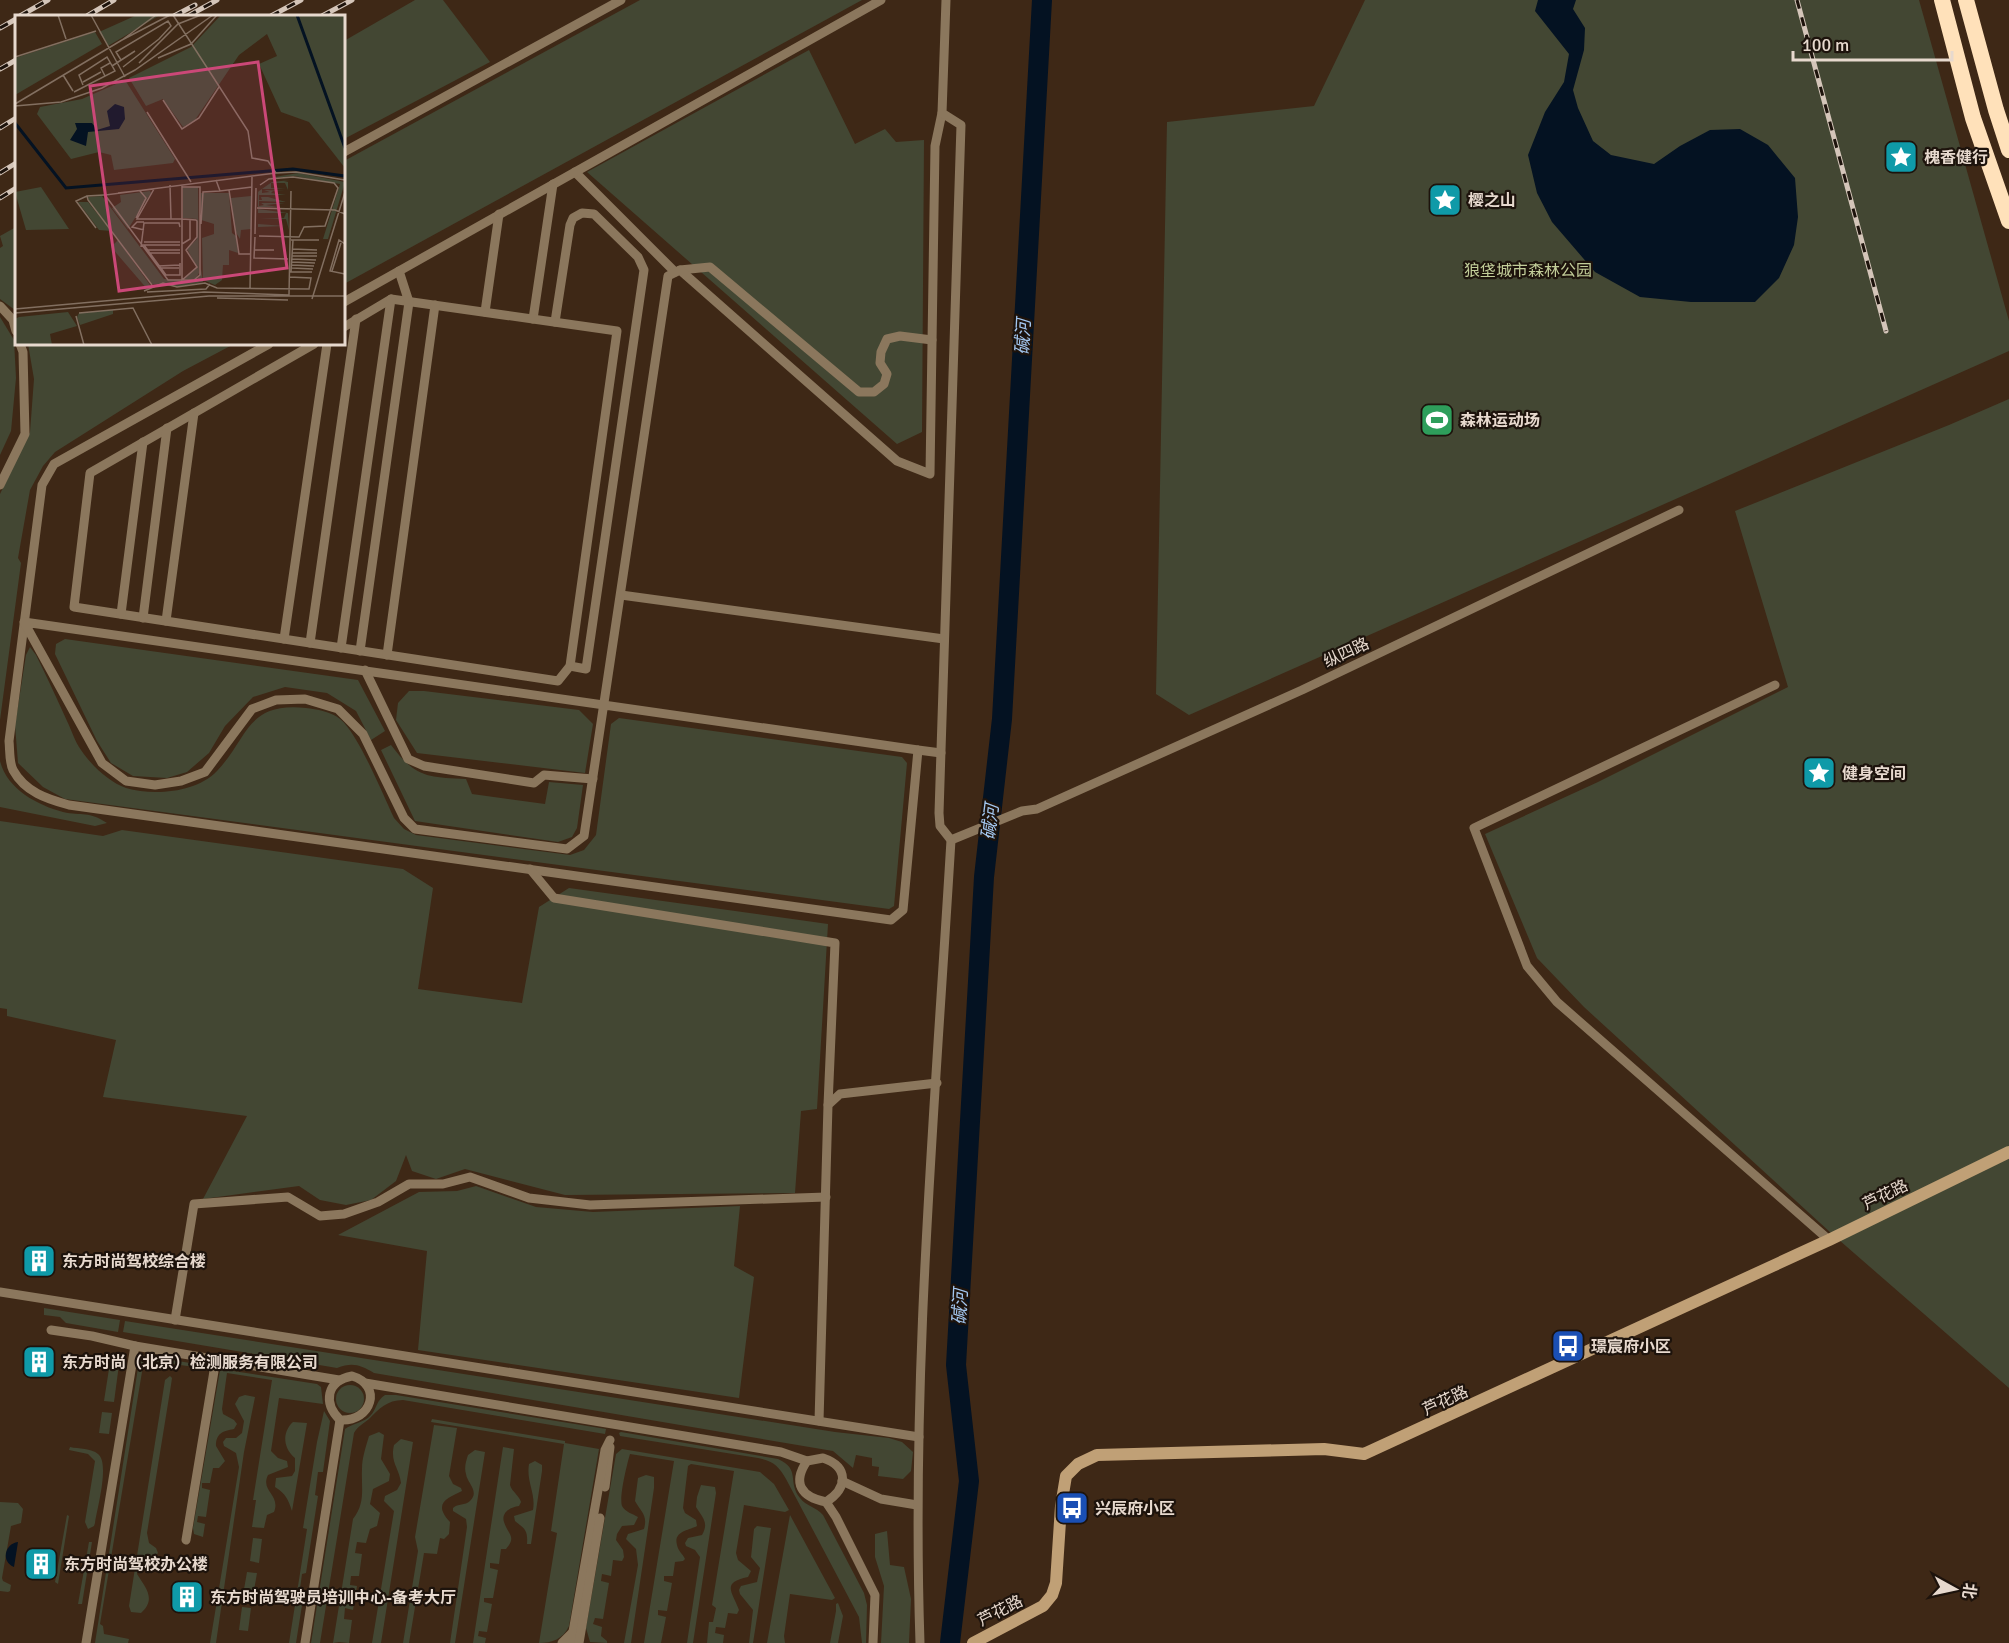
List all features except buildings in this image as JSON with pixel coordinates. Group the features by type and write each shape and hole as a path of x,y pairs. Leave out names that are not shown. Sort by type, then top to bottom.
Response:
{"highway":[{"path":"1942,0 1973,118 2009,221"},
{"path":"1966,0 2009,150"}],"street":[{"path":"345,151 621,0"},
{"path":"345,301 881,0"},
{"path":"574,172 677,271 897,461 930,474 935,146 942,113 946,0"},
{"path":"920,1643 917,1505 924,1290 951,840 940,826 939,813 960,125 942,113"},
{"path":"533,319 553,184"},
{"path":"555,322 570,225 573,218 582,213 594,214 638,256 644,270 586,669 570,666"},
{"path":"485,312 499,214"},
{"path":"24,622 102,764 126,781 155,785 181,781 205,772 252,709 276,700 305,699 338,709 363,734 404,818 415,829 567,849 584,836 663,329 668,276 677,271 710,267 859,392 874,392 884,384 887,374 880,363 886,339 900,336 932,340"},
{"path":"360,651 409,302 399,271"},
{"path":"341,648 392,299"},
{"path":"312,345 90,472 74,607 558,681 570,666 617,331 392,299 345,326"},
{"path":"387,655 435,305"},
{"path":"0,306 13,320 15,327"},
{"path":"310,644 356,320"},
{"path":"0,485 24,434 23,352 20,345"},
{"path":"267,345 54,464 42,485 9,741 12,769 27,787 43,797 69,805 891,920 903,910 918,750"},
{"path":"284,639 327,345"},
{"path":"166,621 194,413"},
{"path":"143,618 167,428"},
{"path":"121,614 143,442"},
{"name":"纵四路","path":"951,840 1022,811 1037,809 1302,690 1679,510"},
{"path":"621,595 945,639"},
{"path":"24,622 941,753"},
{"path":"365,670 408,759 424,766 534,783 544,775 593,779"},
{"path":"1775,685 1474,828 1527,966 1557,1002 1829,1240"},
{"path":"530,869 554,898 835,943 819,1421"},
{"path":"828,1105 840,1094 936,1083"},
{"name":"芦花路","path":"978,1640 1043,1606 1052,1595 1056,1583 1061,1506 1066,1476 1077,1464 1097,1455 1324,1449 1364,1454 1829,1240 2009,1152"},
{"path":"175,1320 194,1204 288,1197 320,1216 344,1214 378,1202 409,1184 443,1184 470,1177 529,1198 590,1206 826,1197"},
{"path":"0,1292 919,1437"},
{"path":"51,1330 339,1380 352,1376 365,1383 781,1452 807,1461 823,1458 834,1462 841,1468 842,1481 839,1491 826,1502"},
{"path":"86,1643 135,1346"},
{"path":"186,1540 216,1359"},
{"path":"304,1643 340,1420 332,1408 329,1396 339,1380"},
{"path":"340,1420 358,1418 368,1408 370,1393 365,1383"},
{"path":"571,1643 579,1638 609,1462 610,1440 603,1462 579,1638"},
{"path":"807,1461 800,1471 802,1489 808,1497 826,1502 875,1594 873,1643"},
{"path":"842,1481 881,1499 917,1505"},
{"path":"562,1643 579,1638"}],"green space":[{"path":"415,0 443,0 490,62 345,138 345,40"},
{"path":"640,0 862,0 345,283 345,160"},
{"name":"狼垡城市森林公园","path":"1365,0 1919,0 2009,321 2009,351 1189,715 1156,694 1167,122 1314,106"},
{"path":"809,50 855,144 885,129 896,142 924,140 922,432 897,444 587,172"},
{"path":"15,228 15,310 0,299 0,248 3,246 0,236"},
{"path":"0,317 14,340 16,378 11,431 0,455"},
{"path":"28,345 232,345 183,371 55,452 43,466 30,490 18,558 21,563 0,720 0,494 30,432 34,379"},
{"path":"2009,399 2009,1388 1831,1233 1584,1007 1537,958 1485,834 1598,782 1788,687 1735,511"},
{"path":"65,639 358,680 385,731 371,740 356,711 327,693 285,687 253,697 225,726 209,753 187,772 167,778 133,776 111,763 97,741 55,654 56,644"},
{"path":"30,647 36,655 81,750 101,772 113,782 126,788 161,792 198,784 217,771 251,724 260,716 286,708 310,708 333,714 347,726 362,750 394,818 404,829 416,835 570,855 584,850 596,835 611,724 619,718 902,757 907,763 894,906 889,909 65,799 43,787 18,763 15,725 26,655"},
{"path":"409,691 579,710 593,724 585,773 417,753 396,720 398,703"},
{"path":"391,745 408,764 423,774 466,779 472,794 545,804 549,782 583,785 577,828 572,837 558,842 415,821 381,750"},
{"path":"0,761 9,780 33,800 53,809 90,815 107,823 95,826 0,807"},
{"path":"0,821 103,836 122,830 403,869 433,888 418,989 522,1003 539,907 569,888 828,924 817,1109 801,1111 795,1193 565,1195 465,1169 436,1179 412,1171 406,1155 396,1181 371,1200 346,1205 320,1200 299,1186 203,1199 247,1116 103,1097 116,1040 7,1016 7,1009 0,1008"},
{"path":"476,1186 536,1207 593,1212 740,1206 734,1266 754,1277 739,1398 418,1350 427,1251 338,1235 419,1192 457,1191"},
{"path":"44,1308 120,1320 118,1332 66,1323 60,1317 44,1315"},
{"path":"125,1321 835,1432 889,1438 902,1442 913,1452 911,1471 903,1479 878,1476 879,1467 872,1466 872,1458 856,1455 853,1468 833,1451 374,1373 356,1365 337,1368 123,1332"},
{"path":"140,1355 209,1366 209,1369 144,1360 100,1624 103,1626 104,1634 129,1639 128,1643 95,1643"},
{"path":"111,1356 120,1357 114,1402 104,1401"},
{"path":"223,1367 233,1371 317,1384 321,1387 323,1404 279,1398 271,1451 278,1458 287,1461 288,1467 268,1475 266,1480 275,1501 274,1512 267,1515 264,1528 252,1527 256,1500 253,1500 272,1380 227,1373 222,1409 223,1414 237,1424 234,1429 219,1435 216,1446 225,1461 219,1468 213,1468 210,1483 202,1483 202,1488 210,1490 206,1517 198,1516 197,1522 205,1524 203,1537 194,1534 193,1528 220,1370"},
{"path":"170,1376 171,1385 147,1533 149,1543 156,1548 158,1553 153,1558 140,1562 137,1574 149,1598 146,1608 141,1613 131,1612 129,1606 165,1380"},
{"path":"350,1385 360,1389 364,1399 360,1409 350,1413 340,1409 336,1399 340,1389"},
{"path":"245,1395 255,1397 244,1452 216,1643 210,1643 239,1467 236,1453 224,1446 223,1442 226,1438 236,1438 242,1433 244,1421 235,1404 239,1397"},
{"path":"385,1395 606,1429 605,1434 403,1400 384,1406 354,1433 320,1643 311,1643 345,1429 368,1418"},
{"path":"324,1411 330,1421 323,1472 318,1472 315,1495 318,1496 306,1573 302,1574 299,1596 303,1599 296,1643 289,1643 307,1529 303,1528"},
{"path":"102,1412 112,1413 109,1434 99,1433"},
{"path":"432,1419 565,1441 565,1443 599,1449 569,1626 557,1639 539,1643 557,1533 551,1531 564,1444 431,1422"},
{"path":"293,1422 307,1423 292,1511 286,1497 275,1487 276,1478 292,1476 295,1471 295,1458 288,1450 285,1441 289,1426"},
{"path":"434,1425 457,1428 449,1476 453,1484 462,1491 447,1499 442,1506 450,1522 449,1534 444,1539 440,1538 437,1554 424,1553 409,1643 403,1643 418,1551 415,1537"},
{"path":"379,1432 384,1435 381,1459 390,1474 389,1481 373,1489 370,1504 380,1513 377,1526 370,1529 366,1543 357,1542 355,1553 362,1554 359,1576 351,1576 350,1585 357,1586 353,1610 345,1608 344,1619 352,1620 349,1643 333,1643 353,1519 360,1507 362,1495 363,1456 369,1436"},
{"path":"621,1432 778,1459 785,1463 792,1472 796,1492 802,1501 823,1515 864,1593 867,1605 866,1643 862,1643 859,1617 786,1479 775,1465 758,1458 620,1436"},
{"path":"401,1439 413,1442 381,1643 372,1643 394,1511 384,1501 385,1496 397,1490 401,1483 393,1451 394,1445"},
{"path":"70,1447 98,1454 103,1467 94,1526 88,1529 85,1522 95,1461 88,1454 69,1450"},
{"path":"503,1447 514,1449 510,1485 521,1502 519,1506 505,1513 503,1519 511,1541 506,1549 501,1549 499,1564 490,1563 490,1568 498,1570 493,1598 484,1598 484,1602 492,1604 487,1632 479,1631 478,1636 486,1638 485,1643 473,1643"},
{"path":"622,1449 760,1472 774,1484 789,1510 785,1512 744,1505 736,1553 738,1560 751,1571 748,1577 731,1585 739,1610 737,1614 728,1613 725,1628 716,1627 715,1633 724,1635 723,1643 707,1643 709,1622 713,1622 716,1608 712,1605 734,1471 691,1464 688,1466 683,1508 685,1513 696,1520 697,1526 677,1537 678,1547 685,1559 675,1562 673,1576 664,1576 664,1581 672,1583 667,1611 658,1610 658,1615 666,1617 661,1643 644,1643 674,1461 630,1454 621,1502 625,1510 638,1517 634,1525 622,1526 617,1534 616,1540 623,1550 622,1561 613,1560 611,1576 602,1574 601,1581 609,1583 603,1619 595,1618 593,1624 602,1627 601,1636 607,1643 590,1642 586,1628 616,1454"},
{"path":"475,1450 485,1452 455,1643 450,1643 467,1527 466,1519 453,1511 453,1508 468,1503 473,1497 473,1490 465,1467 468,1455"},
{"path":"535,1461 542,1465 542,1471 531,1544 527,1544 526,1533 515,1521 514,1516 533,1510 528,1470 529,1464"},
{"path":"646,1475 654,1477 654,1488 631,1643 624,1643 638,1565 636,1549 626,1539 628,1534 644,1529 644,1517 635,1501 638,1478"},
{"path":"701,1485 715,1487 716,1493 693,1643 687,1643 700,1557 685,1543 688,1538 702,1535 704,1531 704,1521 696,1507"},
{"path":"0,1502 18,1503 23,1509 21,1523 11,1526 2,1578 11,1585 8,1592 0,1591"},
{"path":"67,1515 69,1516 58,1584 55,1582"},
{"path":"790,1515 835,1598 832,1600 790,1594 785,1643 767,1643"},
{"path":"757,1526 771,1528 753,1643 749,1643 753,1610 739,1590 741,1586 757,1582 760,1568 751,1557 754,1529"},
{"path":"887,1531 890,1565 904,1567 911,1599 909,1643 881,1643 884,1586 875,1557 875,1534"},
{"path":"253,1538 262,1539 259,1563 250,1561"},
{"path":"89,1542 92,1542 82,1604 78,1604"},
{"path":"247,1572 257,1573 253,1596 243,1595"},
{"path":"838,1603 843,1616 838,1643 830,1643 836,1604"},
{"path":"242,1607 251,1608 248,1631 239,1630"}],"water":[{"path":"1538,0 1576,0 1573,9 1585,28 1584,50 1573,90 1578,108 1593,141 1611,155 1654,164 1680,146 1710,130 1740,129 1768,145 1795,178 1798,217 1794,245 1779,278 1755,302 1691,302 1640,297 1595,272 1552,222 1537,193 1528,155 1545,112 1564,82 1569,54 1535,11"},
{"path":"18,1542 14,1567 7,1561 6,1553 13,1543"}],"waterway":[{"name":"碱河","path":"950,1643 969,1481 956,1365 984,877 1002,719 1042,0"}],"railway":[{"path":"22,15 48,0"},
{"path":"89,15 114,0"},
{"path":"190,15 217,0"},
{"path":"273,15 301,0"},
{"path":"324,15 352,0"},
{"path":"1797,0 1886,331"},
{"path":"176,15 195,5"},
{"path":"0,28 15,20"},
{"path":"0,69 15,61"},
{"path":"0,128 15,119"},
{"path":"0,173 15,164"},
{"path":"0,198 15,189"}],"place":[{"name":"槐香健行","path":"1901,157"},
{"name":"樱之山","path":"1445,200"},
{"name":"森林运动场","path":"1437,420"},
{"name":"健身空间","path":"1819,773"},
{"name":"东方时尚驾校综合楼","path":"39,1261"},
{"name":"璟宸府小区","path":"1568,1346"},
{"name":"东方时尚（北京）检测服务有限公司","path":"39,1362"},
{"name":"兴辰府小区","path":"1072,1508"},
{"name":"东方时尚驾校办公楼","path":"41,1564"},
{"name":"东方时尚驾驶员培训中心-备考大厅","path":"187,1597"}]}
